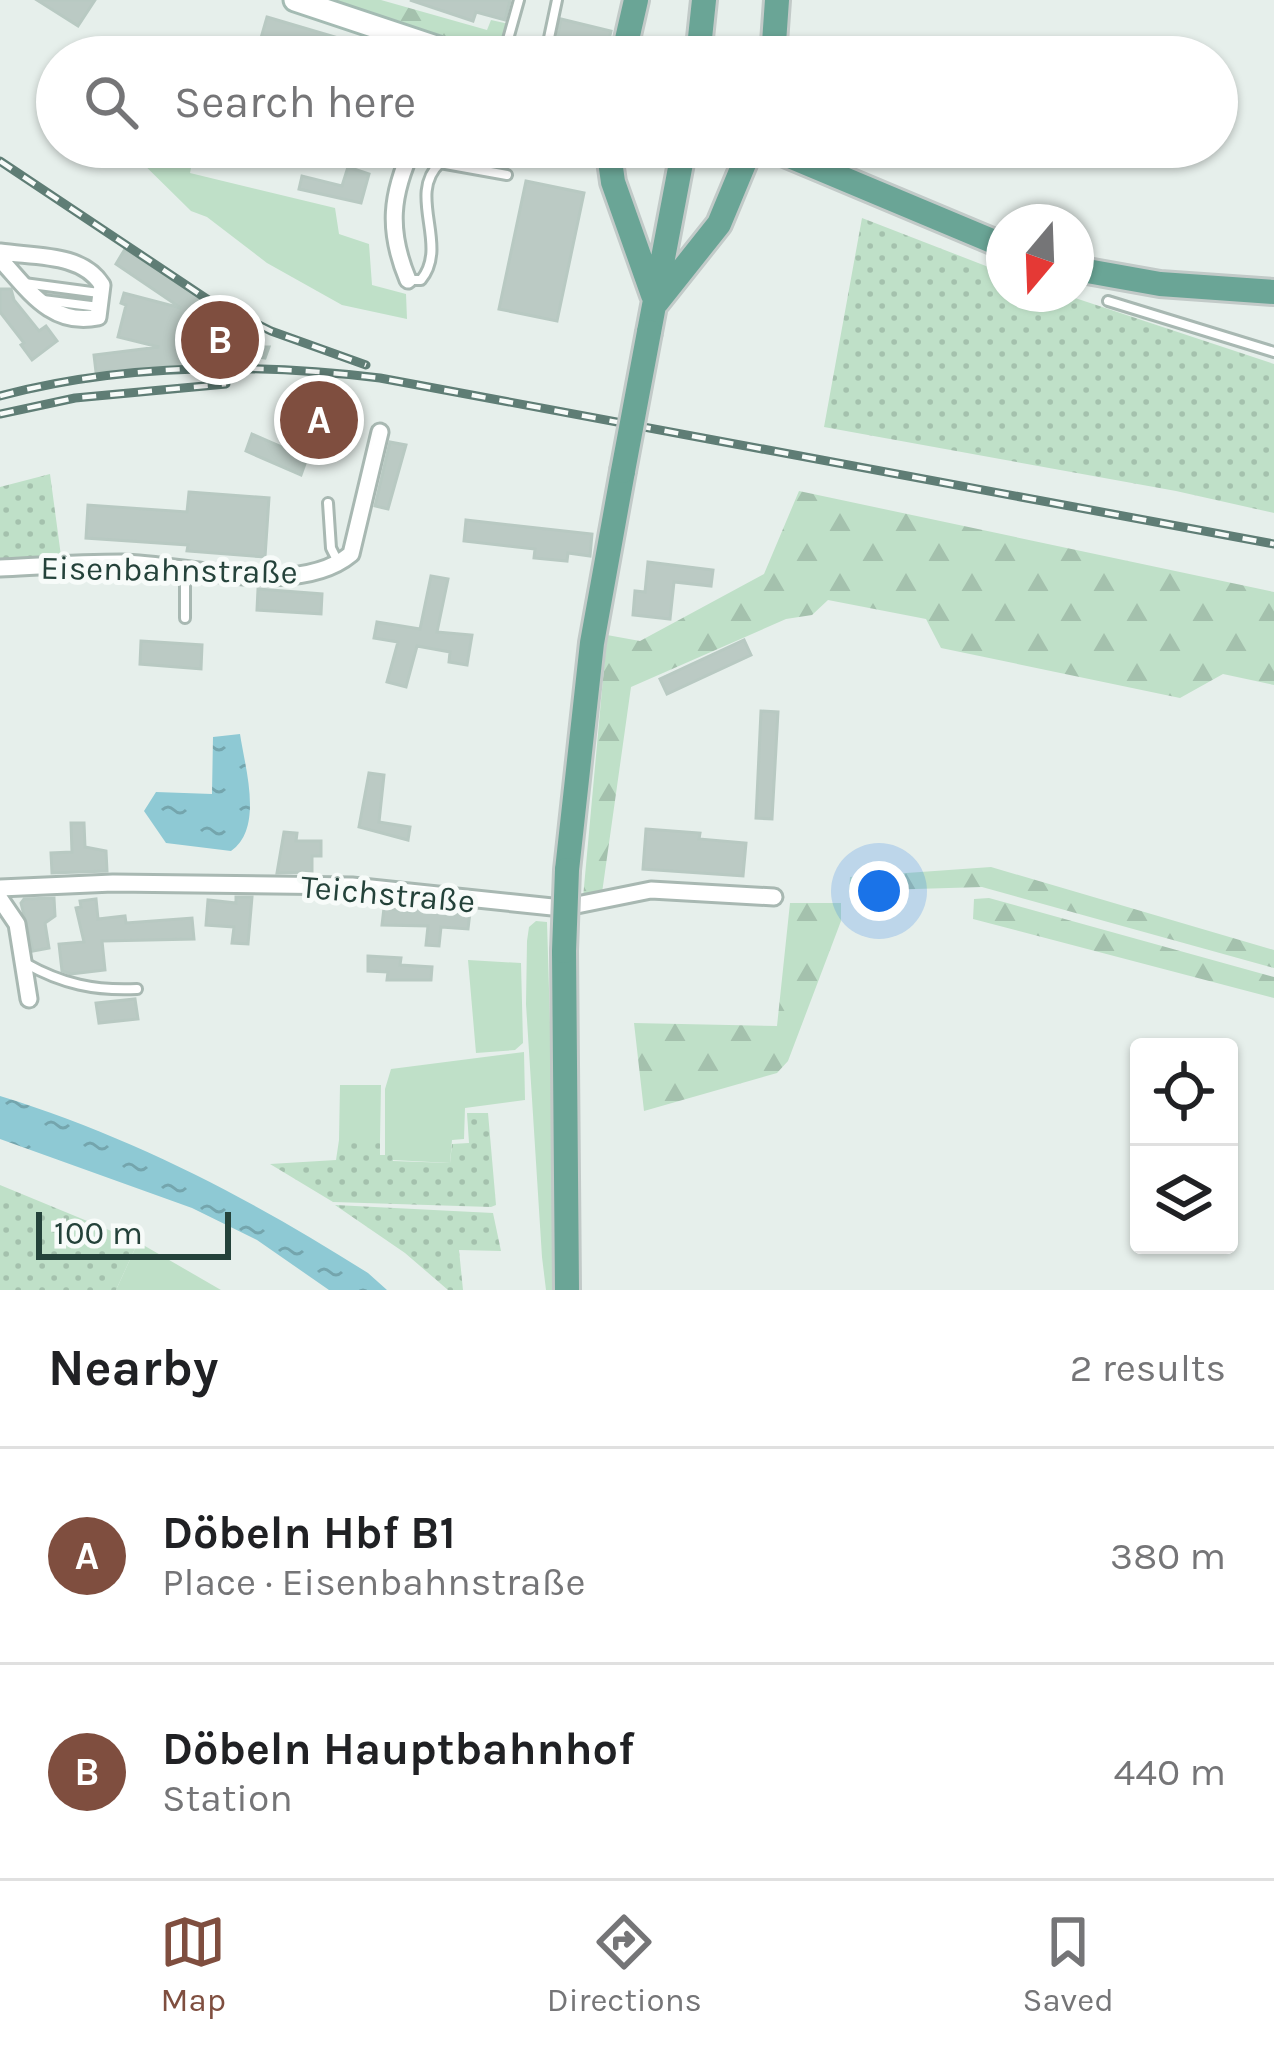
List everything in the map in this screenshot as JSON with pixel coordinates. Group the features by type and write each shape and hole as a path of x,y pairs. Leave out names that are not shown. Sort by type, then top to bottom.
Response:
{"main road":[{"path":"295,0 348,9 412,36"},
{"path":"627,36 636,0"},
{"path":"700,36 704,0"},
{"path":"775,36 778,0"},
{"path":"611,168 656,304"},
{"path":"567,1290 564,951 577,758 598,603 680,168"},
{"path":"656,304 719,224 743,168"},
{"path":"818,168 986,238"},
{"path":"1094,272 1160,284 1261,292"}],"street":[{"path":"404,168 392,198 408,280"},
{"path":"3,255 78,262 94,271 102,285 98,316 86,319 46,310 3,255"},
{"path":"1261,292 1274,304"},
{"name":"Eisenbahnstraße","path":"0,568 125,563 294,576 339,564 351,554 380,432"},
{"name":"Teichstraße","path":"0,888 113,883 352,886 562,908 651,890 774,897"},
{"path":"0,899 17,924 29,999"}],"lane":[{"path":"509,36 519,0"},
{"path":"549,36 557,0"},
{"path":"408,280 421,280 434,254 425,190 436,168"},
{"path":"464,168 507,175"},
{"path":"23,283 100,300"},
{"path":"1108,301 1274,352"},
{"path":"328,503 331,548 339,564"},
{"path":"184,618 185,570"},
{"path":"23,963 59,981 102,991 137,989"}],"green space":[{"path":"323,0 381,0 487,30 491,20 509,24 506,36 445,36"},
{"path":"147,168 191,168 190,173 335,208 339,234 369,244 372,285 406,294 407,319 342,305 267,263 207,217 191,211"},
{"path":"862,218 986,266 986,312 1094,312 1094,304 1274,364 1274,513 1176,491 824,427"},
{"path":"50,474 61,556 0,559 0,487"},
{"path":"799,491 1274,592 1274,685 1223,674 1180,698 941,648 926,619 828,600 812,615 786,619 631,687 602,893 583,898 607,635 640,641 764,574"},
{"path":"991,867 1274,950 1274,968 982,887 849,891 850,877"},
{"path":"989,898 1274,977 1274,998 973,919 974,899"},
{"path":"790,903 841,903 841,921 788,1061 777,1073 644,1111 634,1023 777,1026"},
{"path":"536,921 547,922 558,1290 546,1290 542,1257 526,1004 527,941 529,927"},
{"path":"468,960 521,963 523,1043 515,1050 476,1053"},
{"path":"524,1052 525,1100 465,1108 464,1139 452,1140 450,1163 393,1160 385,1155 385,1089 391,1069"},
{"path":"340,1085 381,1085 380,1140 339,1140"},
{"path":"467,1113 488,1113 496,1205 491,1207 333,1202 270,1164 336,1160 339,1140 380,1140 380,1155 392,1155 393,1161 450,1163 452,1144 469,1143"},
{"path":"0,1185 138,1242 116,1290 0,1290"},
{"path":"335,1205 493,1213 501,1251 459,1250 463,1290 448,1290 405,1253"},
{"path":"138,1242 221,1290 116,1290"}],"water":[{"path":"240,734 250,797 241,841 231,851 166,843 144,811 156,792 212,794 213,737"},
{"path":"0,1096 190,1172 324,1246 387,1290 329,1290 257,1240 192,1208 0,1139"}],"building":[{"path":"37,0 95,0 78,26"},
{"path":"410,0 510,1 505,20 476,12 473,21"},
{"path":"267,17 331,36 262,36"},
{"path":"561,19 611,31 610,36 558,36"},
{"path":"348,168 369,174 361,203 299,189 302,176 342,186"},
{"path":"526,181 584,193 557,321 499,309"},
{"path":"125,249 257,332 253,344 205,321 199,347 269,347 265,358 252,356 251,363 96,372 94,355 159,347 118,337 126,305 121,303 124,293 181,308 116,264"},
{"path":"0,289 11,289 14,300 39,331 46,326 57,341 32,360 0,312"},
{"path":"306,398 331,398 331,443 306,443"},
{"path":"252,434 307,458 301,475 246,451"},
{"path":"390,442 406,445 388,509 375,506"},
{"path":"189,492 269,498 265,557 187,551 188,545 86,538 88,505 187,512"},
{"path":"466,520 592,534 590,556 568,553 567,561 534,558 535,549 464,541"},
{"path":"648,562 713,570 711,586 674,582 670,619 633,615 635,591 645,592"},
{"path":"431,576 448,579 437,632 472,635 467,665 449,662 450,652 417,646 406,687 387,682 398,642 374,638 377,622 420,629"},
{"path":"258,589 322,594 321,614 257,610"},
{"path":"744,640 751,655 667,694 660,679"},
{"path":"141,641 202,645 201,669 140,664"},
{"path":"761,711 778,712 772,819 756,818"},
{"path":"369,773 384,775 379,822 410,827 408,840 359,827"},
{"path":"71,823 84,823 85,847 106,851 107,871 52,873 51,853 72,852"},
{"path":"646,829 746,843 743,876 643,869"},
{"path":"284,832 297,833 296,841 321,841 321,856 312,856 312,872 277,873"},
{"path":"236,897 252,897 248,944 232,943 234,927 206,925 208,900 236,903"},
{"path":"54,898 55,916 45,923 49,948 33,951 21,903"},
{"path":"96,899 98,919 125,916 126,923 192,918 194,939 102,941 105,970 62,971 59,944 84,942 76,908 81,907 80,901"},
{"path":"414,906 470,912 468,929 441,927 439,946 426,945 428,926 382,925 384,908 413,912"},
{"path":"368,956 401,958 400,965 432,967 431,980 387,980 388,972 368,971"},
{"path":"135,999 138,1019 99,1023 96,1003"}],"railway":[{"path":"0,161 210,301 271,331 366,365"},
{"path":"0,396 94,377 189,369 380,378 1274,544"},
{"path":"0,414 75,398 226,384"}],"place":[{"name":"Döbeln Hauptbahnhof","path":"220,340"},
{"name":"Döbeln Hbf B1","path":"319,420"}]}
